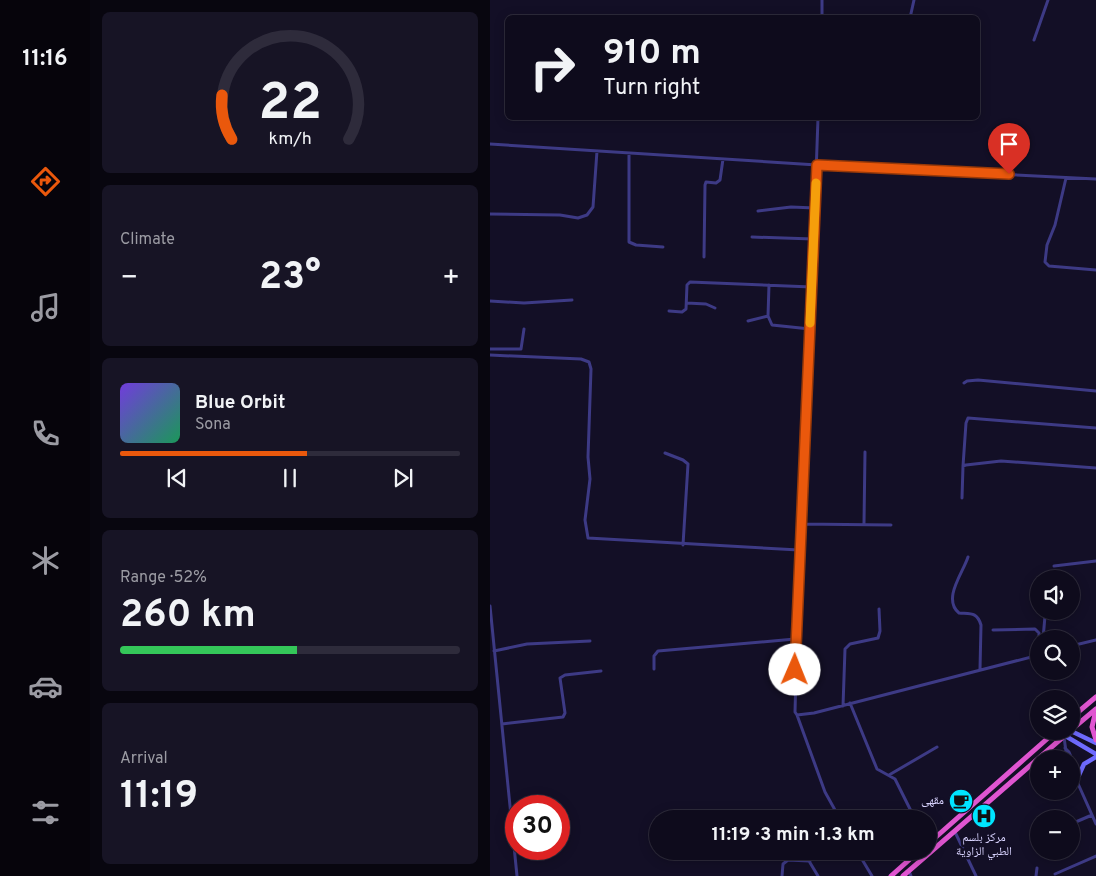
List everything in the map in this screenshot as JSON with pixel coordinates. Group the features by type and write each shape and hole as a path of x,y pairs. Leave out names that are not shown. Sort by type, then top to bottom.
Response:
{"highway":[{"path":"1080,710 1096,697"},
{"path":"1080,723 1096,710"},
{"path":"1096,710 1092,727 1096,742"},
{"path":"937,833 1046,740"},
{"path":"903,876 910,874 1059,740"},
{"path":"891,876 909,860"}],"main road":[{"path":"1080,735 1096,742"},
{"path":"1071,740 1096,755 1084,764 1080,771"}],"street":[{"path":"822,0 822,15"},
{"path":"911,15 914,0"},
{"path":"1034,40 1048,0"},
{"path":"818,120 795,639 794,700 796,715 826,792 835,810"},
{"path":"490,144 817,165 1096,179"},
{"path":"490,214 554,214 578,218 587,215 593,207 598,151"},
{"path":"629,153 629,242 636,245 663,247"},
{"path":"704,257 705,185 706,182 720,180 723,158"},
{"path":"1066,178 1056,225 1046,248 1045,262 1050,266 1096,270"},
{"path":"758,211 792,207 815,208"},
{"path":"752,237 813,238"},
{"path":"669,311 685,311 687,284 690,282 812,287"},
{"path":"769,285 768,316 772,324 777,327 810,329"},
{"path":"490,301 524,303 572,300"},
{"path":"687,303 706,304 715,308"},
{"path":"748,321 768,316"},
{"path":"490,349 520,350 522,348 524,329"},
{"path":"490,355 589,362 591,369 588,458 590,480 585,520 586,537 595,540 799,550"},
{"path":"964,383 978,380 1096,391"},
{"path":"962,498 966,423 968,418 1096,428"},
{"path":"864,523 865,452"},
{"path":"664,453 683,460 688,464 683,545"},
{"path":"963,466 1001,461 1096,468"},
{"path":"800,524 864,523 891,525"},
{"path":"968,557 955,589 953,604 959,613 971,613 979,618 981,625 980,670"},
{"path":"1054,566 1096,561"},
{"path":"490,607 517,876"},
{"path":"843,706 845,649 850,644 878,638 880,631 879,609"},
{"path":"993,630 1030,630"},
{"path":"654,669 654,656 658,651 795,639"},
{"path":"1080,644 1096,640"},
{"path":"494,651 527,644 590,641"},
{"path":"796,715 843,706 1030,657"},
{"path":"502,724 563,717 565,713 560,683 562,676 601,671"},
{"path":"850,704 877,769 895,779 910,810"},
{"path":"1064,740 1065,748"},
{"path":"889,775 937,747"},
{"path":"1080,785 1096,824"},
{"path":"1080,820 1092,815"},
{"path":"955,832 976,876"},
{"path":"1055,874 1096,856"},
{"path":"782,876 783,864 788,860 809,861 818,876"},
{"path":"862,860 872,876"},
{"path":"1036,876 1037,868"}],"slow traffic":[{"path":"810,323 816,183"}],"place":[{"name":"مقهى","path":"961,801"},
{"name":"مركز بلسم الطبي الزاوية","path":"984,816"}],"route":[{"path":"795,670 817,165 1009,174"}]}
